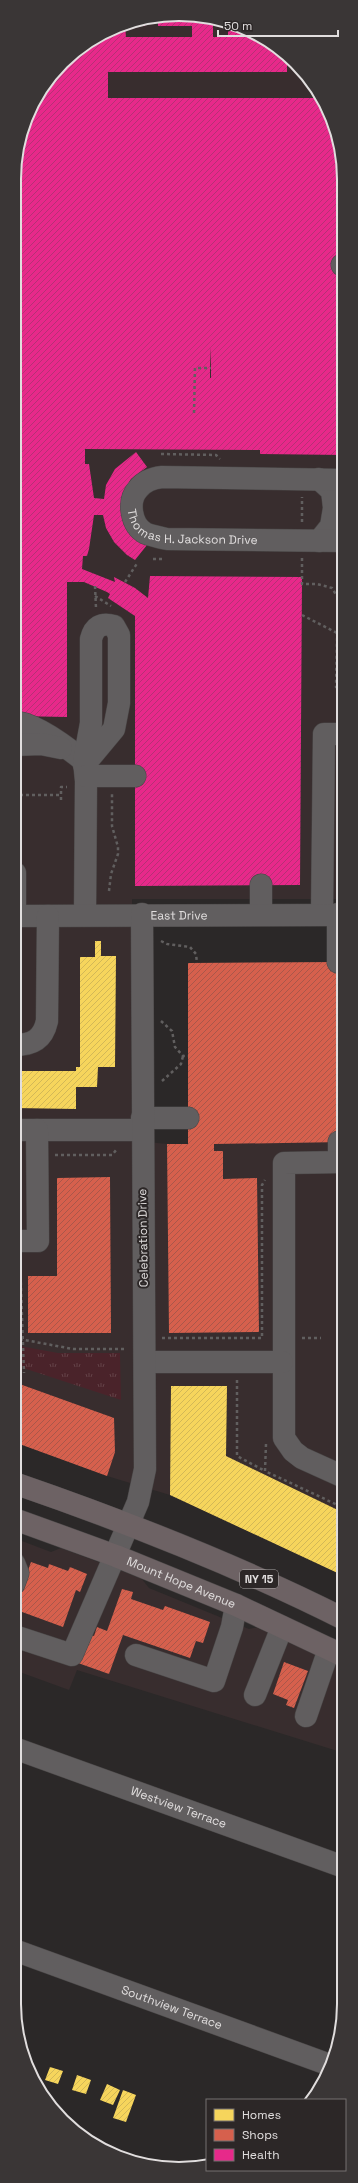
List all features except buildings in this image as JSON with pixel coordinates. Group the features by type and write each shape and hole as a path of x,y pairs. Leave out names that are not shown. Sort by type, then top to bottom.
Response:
{"main road":[{"name":"NY 15","path":"21,1485 130,1524 294,1594 337,1616"},
{"name":"Mount Hope Avenue","path":"21,1522 116,1556 236,1605 336,1653"}],"street":[{"name":"Thomas H. Jackson Drive","path":"337,480 162,477 150,479 137,489 132,504 133,517 137,525 145,533 166,539 337,541"},
{"path":"319,480 332,492 334,508 331,526 319,541"},
{"path":"81,763 114,729 119,703 119,635 114,626 106,624 98,626 93,631 91,639 91,723 81,763 85,915"},
{"path":"21,722 33,727 81,763"},
{"path":"337,734 324,734 337,950"},
{"path":"21,745 41,744 81,763 135,776"},
{"path":"261,885 261,914"},
{"name":"East Drive","path":"21,916 142,914 334,914"},
{"name":"Celebration Drive","path":"21,1638 72,1655 130,1524 138,1502 145,1469 142,914"},
{"path":"21,1044 31,1043 39,1039 45,1031 47,1008 48,916"},
{"path":"21,1130 142,1124 188,1118"},
{"path":"21,1246 38,1241 37,1130"},
{"path":"337,1155 284,1163 282,1362 284,1438 293,1451 302,1458 337,1474"},
{"path":"145,1362 282,1362"},
{"path":"136,1654 214,1681 231,1630 236,1605"},
{"path":"255,1695 282,1626"},
{"path":"306,1716 321,1668 336,1653"},
{"name":"Westview Terrace","path":"21,1751 337,1864"},
{"name":"Southview Terrace","path":"21,1953 325,2063"}],"path":[{"path":"194,413 195,368 211,368"},
{"path":"302,496 302,527"},
{"path":"302,555 302,584 317,584 332,588 337,596"},
{"path":"125,582 138,562"},
{"path":"302,615 337,634 337,688"},
{"path":"61,800 61,787 66,787"},
{"path":"109,891 111,874 118,854 118,847 112,826 112,787"},
{"path":"21,795 61,795"},
{"path":"159,940 167,944 190,947 196,954 197,963"},
{"path":"159,1020 172,1031 175,1047 183,1056 188,1056"},
{"path":"160,1084 181,1064 183,1056"},
{"path":"50,1155 112,1155 121,1145"},
{"path":"165,1338 262,1338 262,1186 265,1180"},
{"path":"21,1320 22,1338 24,1343 24,1373"},
{"path":"22,1338 74,1349 127,1348"},
{"path":"295,1338 321,1338"},
{"path":"237,1376 237,1456 265,1470"}],"shaded area":[{"path":"189,21 220,26 249,37 267,48 291,67 310,91 321,109 329,128 336,158 337,899 132,899 133,1120 21,1119 21,169 26,138 37,109 48,91 67,67 100,42 128,29 158,22"},
{"path":"337,962 337,1573 170,1495 107,1476 21,1445 21,1138 120,1139 167,1144 188,1144 188,963"},
{"path":"21,1541 51,1552 61,1548 141,1578 149,1588 249,1629 258,1627 337,1665 337,1751 77,1670 69,1690 21,1673"}],"green space":[{"path":"21,1346 58,1353 120,1353 121,1400 21,1367"}]}
